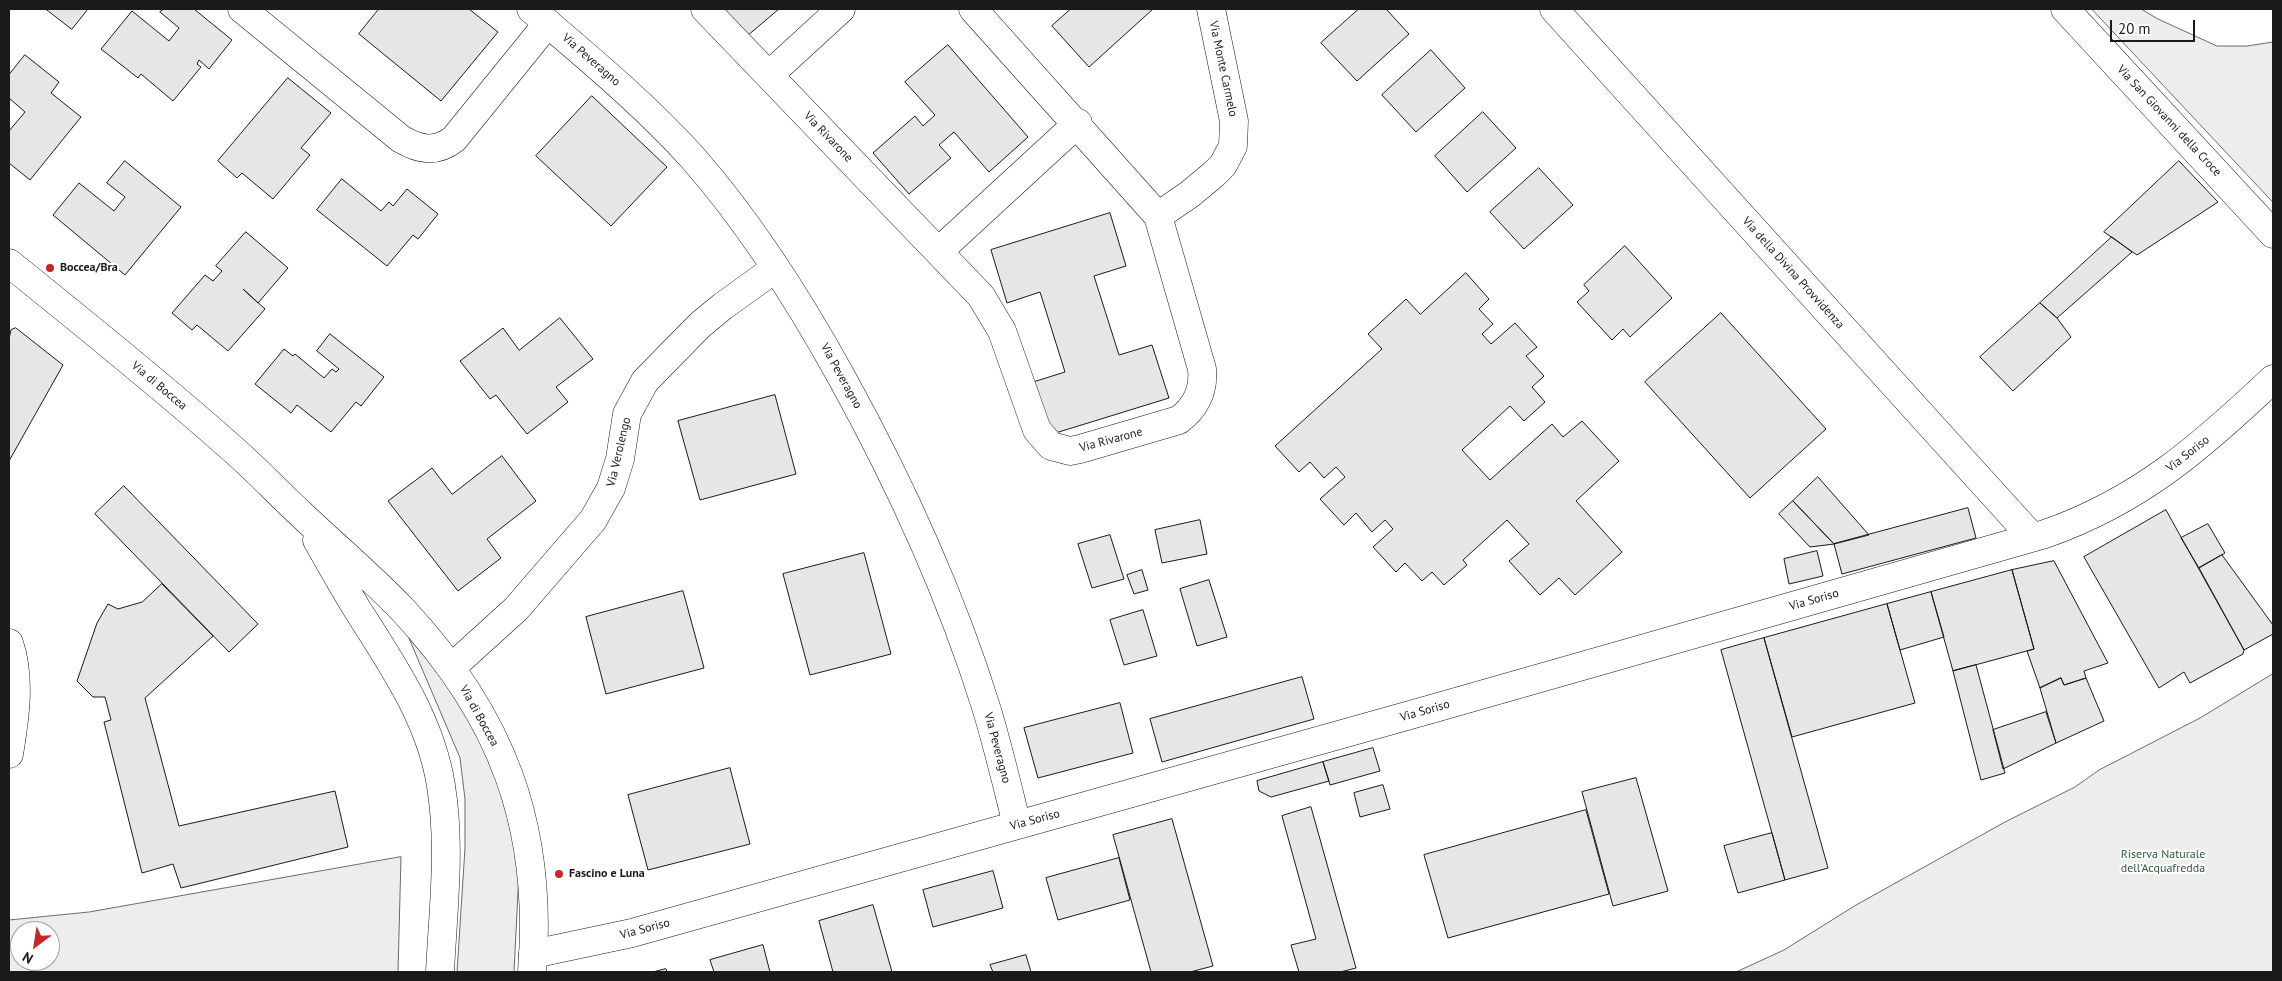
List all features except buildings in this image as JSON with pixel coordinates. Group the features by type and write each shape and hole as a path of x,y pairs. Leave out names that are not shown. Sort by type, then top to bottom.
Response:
{"street":[{"path":"242,9 401,139 427,149 442,147 458,135 540,16"},
{"name":"Via Rivarone","path":"705,9 970,283 997,320 1005,337 1037,430 1051,446 1070,451 1169,424 1189,412 1199,397 1203,380 1201,362 1158,216 1078,124 973,9"},
{"path":"769,75 841,9"},
{"name":"Via Monte Carmelo","path":"1158,216 1190,194 1214,174 1223,165 1233,146 1234,121 1211,9"},
{"name":"Via della Divina Provvidenza","path":"1554,9 2032,537"},
{"name":"Via San Giovanni della Croce","path":"2065,9 2273,234"},
{"name":"Via Peveragno","path":"540,16 636,100 680,144 720,192 776,268 809,320 885,458 922,536 976,678 995,737 1017,825"},
{"path":"939,251 1078,124"},
{"name":"Via di Boccea","path":"9,263 226,442 384,591 426,636 451,668 491,734 515,789 526,839 534,892 533,963"},
{"name":"Via Verolengo","path":"451,668 516,609 593,520 612,488 620,458 627,414 645,381 700,325 776,268"},
{"name":"Via Soriso","path":"533,963 632,933 2032,537 2096,514 2156,478 2210,437 2273,379"},
{"name":"Via di Boccea","path":"304,517 356,607 401,677 432,749 441,784 445,819 446,863 440,972"},
{"path":"9,643 16,672 9,754"}],"shaded area":[{"path":"2092,9 2141,9 2158,19 2217,46 2247,46 2273,42 2273,202"},
{"path":"409,638 448,685 474,726 499,778 516,840 519,872 514,972 457,972 465,848 465,799 460,758"},
{"name":"Riserva Naturale dell'Acquafredda","path":"2273,674 2273,972 1736,972 1784,950 1856,905 2005,822 2075,787 2099,770 2200,718"},
{"path":"401,857 398,972 9,972 9,920 89,912"}],"place":[{"name":"Boccea/Bra","path":"50,268"},
{"name":"Fascino e Luna","path":"559,874"}]}
